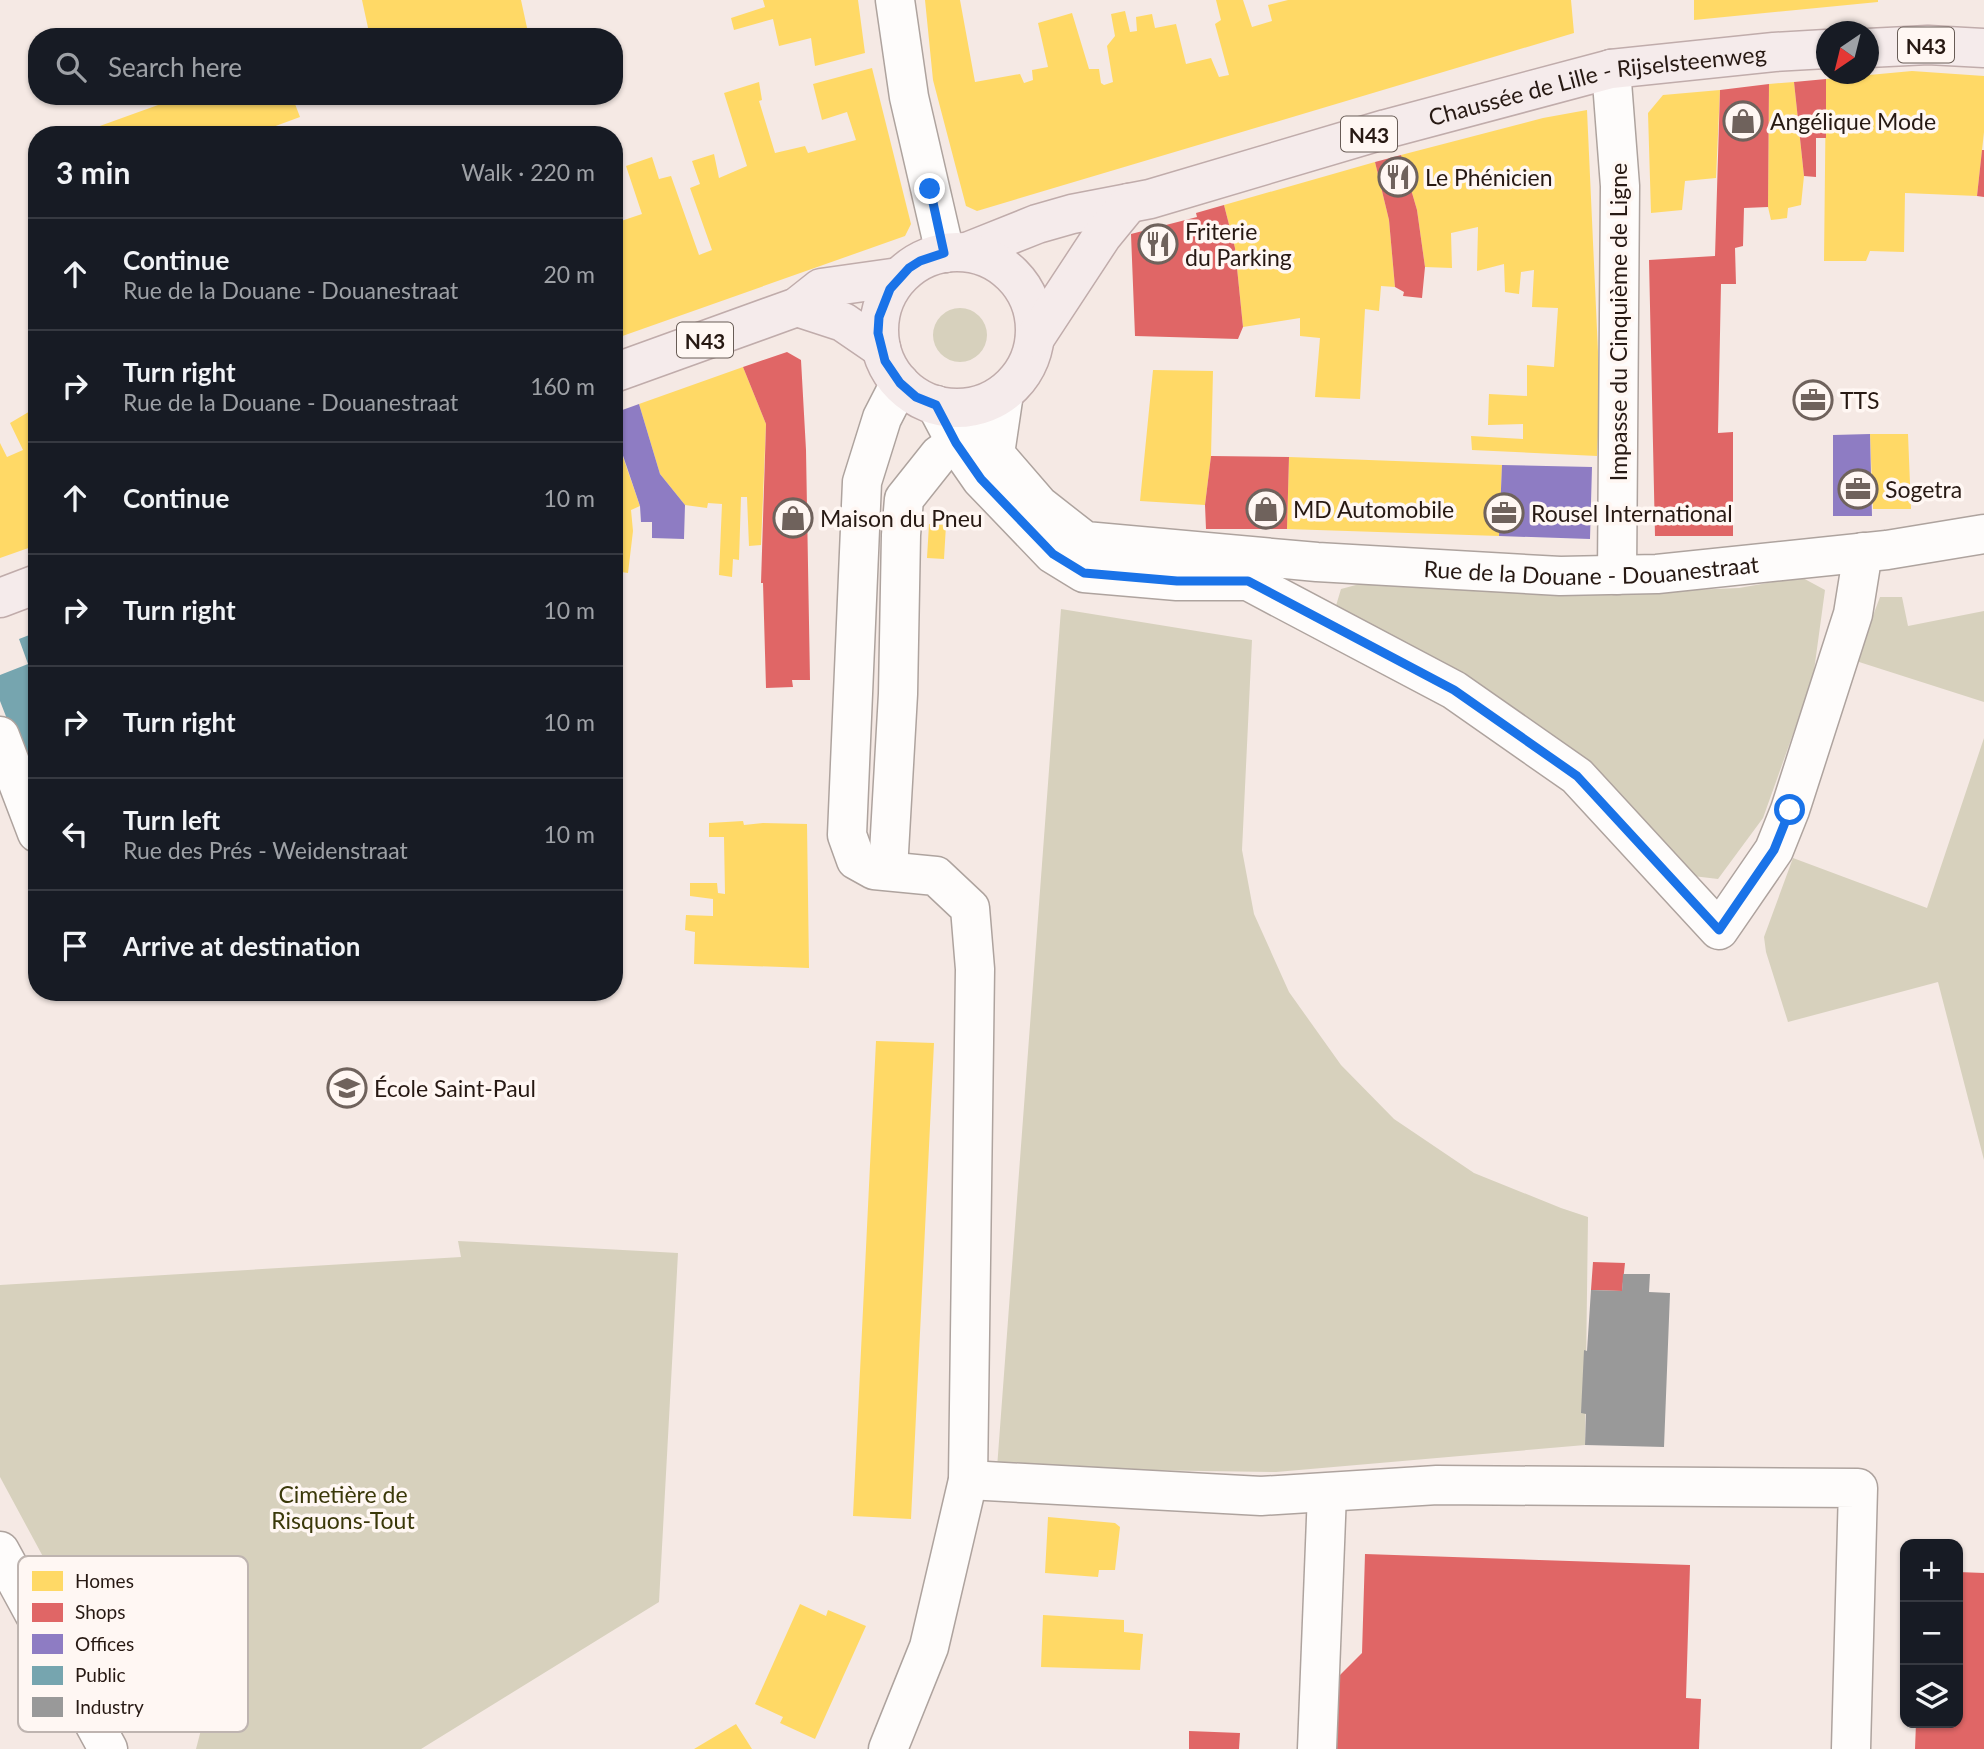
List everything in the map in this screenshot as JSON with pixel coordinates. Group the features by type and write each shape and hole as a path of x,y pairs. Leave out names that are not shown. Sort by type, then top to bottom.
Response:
{"main road":[{"name":"N43","path":"1879,47 1928,45 1984,48"},
{"name":"Chaussée de Lille - Rijselsteenweg","path":"956,252 1072,214 1129,204 1399,125 1611,69 1816,50"},
{"path":"899,276 881,310 878,333 885,361 900,383 916,397 936,405 960,408 993,398 1025,369 1035,338 1102,236 1129,204"},
{"name":"N43","path":"623,370 797,307 821,288 899,276 920,261 956,252"},
{"path":"956,252 995,262 1018,281 1032,308 1035,338"},
{"path":"797,307 843,322 881,348"},
{"path":"0,598 28,587"}],"street":[{"path":"895,0 909,97 956,252"},
{"name":"Impasse du Cinquième de Ligne","path":"1611,69 1620,186 1617,575"},
{"path":"888,1749 929,1647 968,1480 975,969 970,908 936,876 874,870 856,860 847,835 862,482 882,418 900,383"},
{"path":"888,870 898,694 904,499 939,455 956,443 993,398"},
{"name":"Rue de la Douane - Douanestraat","path":"993,398 995,454 1039,505 1086,541 1317,562 1560,576 1657,574 1768,564 1887,550 1984,534"},
{"path":"936,405 956,443 981,479 1053,554 1084,573 1177,581 1248,581 1454,690 1577,776 1719,930 1774,850 1790,810 1853,614 1864,552"},
{"path":"1302,610 1297,594 1305,573 1317,562"},
{"path":"0,736 28,809"},
{"path":"968,1480 1261,1496 1437,1485 1858,1488 1851,1749"},
{"path":"1317,1749 1327,1493"},
{"path":"0,1551 18,1584"},
{"path":"99,1732 108,1749"}],"green space":[{"path":"960,308 979,316 987,335 979,354 960,362 941,354 933,335 941,316"},
{"path":"1801,577 1825,590 1813,678 1763,818 1718,879 1693,876 1654,830 1577,753 1335,609 1341,589 1367,582 1594,594 1739,588"},
{"path":"1880,597 1902,597 1908,626 1984,611 1984,702 1856,661"},
{"path":"1061,609 1252,640 1242,850 1254,914 1289,992 1341,1065 1394,1119 1474,1173 1588,1217 1585,1445 1276,1472 997,1468"},
{"path":"1984,738 1984,1160 1938,982 1788,1022 1766,952 1764,937 1793,858 1927,908"},
{"name":"Cimetière de Risquons-Tout","path":"458,1241 678,1253 659,1602 421,1749 196,1749 200,1732 248,1732 248,1556 43,1556 0,1477 0,1285 461,1257"}],"building: Homes":[{"path":"362,0 521,0 527,28 368,28"},
{"path":"763,0 858,0 865,53 815,66 811,38 779,46 773,19 734,30 731,18 765,7"},
{"path":"925,0 960,0 975,82 1020,74 1024,83 1033,80 1032,70 1048,67 1038,23 1072,13 1089,69 1099,69 1101,83 1104,85 1113,82 1107,46 1115,36 1111,14 1125,11 1130,32 1137,31 1136,17 1152,14 1155,28 1176,24 1186,64 1211,58 1219,77 1229,75 1215,24 1221,20 1216,0 1243,0 1252,27 1272,21 1268,5 1288,0 1571,0 1574,33 977,211 966,206 933,80"},
{"path":"1694,0 1878,0 1878,2 1694,20"},
{"path":"872,68 911,224 905,236 623,336 623,220 642,214 626,166 652,157 659,179 671,176 699,255 712,250 690,188 700,184 692,161 714,154 719,178 747,166 724,93 759,82 762,100 759,101 775,153 805,146 808,153 856,140 847,112 822,120 813,84"},
{"path":"1912,71 1984,76 1984,132 1977,196 1905,193 1904,252 1870,251 1866,261 1824,261 1826,84 1879,84 1879,74"},
{"path":"1794,82 1804,176 1801,205 1788,208 1787,218 1771,220 1768,207 1769,84"},
{"path":"1720,90 1716,178 1685,181 1682,210 1651,213 1648,113 1663,95"},
{"path":"158,105 295,105 300,117 276,126 100,126"},
{"path":"1587,110 1600,396 1597,456 1472,450 1471,436 1523,439 1523,424 1488,425 1489,394 1527,396 1527,365 1554,367 1558,308 1532,307 1534,270 1521,272 1519,294 1505,292 1504,264 1477,271 1478,227 1451,233 1452,268 1425,267 1417,210 1401,155 1543,118"},
{"path":"1375,162 1389,220 1395,287 1381,286 1379,311 1365,309 1360,399 1315,397 1320,338 1300,336 1300,318 1243,327 1235,248 1224,205"},
{"path":"743,367 766,424 761,545 749,546 747,497 741,497 739,560 733,559 732,577 719,575 722,504 708,503 707,508 685,505 660,474 639,404"},
{"path":"1153,370 1213,371 1211,456 1205,505 1140,501"},
{"path":"28,412 28,548 0,558 0,443 7,457 23,450 10,423"},
{"path":"1870,434 1908,434 1911,509 1873,509"},
{"path":"623,457 640,506 631,510 633,531 628,573 623,572"},
{"path":"1289,457 1502,465 1499,536 1287,529"},
{"path":"929,524 946,525 944,559 927,558"},
{"path":"743,821 744,825 807,824 809,968 694,964 695,932 685,930 686,915 713,916 713,899 690,896 690,883 717,883 718,893 725,894 724,837 709,837 709,823"},
{"path":"876,1041 934,1043 911,1519 853,1516"},
{"path":"1048,1517 1115,1523 1120,1527 1115,1570 1099,1570 1098,1577 1045,1573"},
{"path":"800,1604 826,1616 828,1610 866,1626 815,1739 780,1723 783,1717 755,1704"},
{"path":"1043,1615 1124,1620 1124,1632 1143,1634 1140,1670 1041,1667"},
{"path":"736,1724 752,1749 694,1749"}],"building: Shops":[{"path":"1816,80 1816,84 1826,84 1826,138 1816,138 1816,177 1804,176 1794,82"},
{"path":"1769,84 1768,207 1744,208 1743,246 1735,248 1736,284 1721,284 1718,433 1733,432 1733,536 1655,536 1649,260 1715,256 1720,90"},
{"path":"1984,150 1984,197 1977,196"},
{"path":"1401,155 1417,210 1425,267 1422,298 1403,296 1404,292 1395,287 1389,220 1375,162"},
{"path":"1224,205 1235,248 1243,327 1238,339 1135,336 1131,234 1197,217 1196,213"},
{"path":"787,352 801,360 806,450 810,680 792,680 793,687 766,688 761,583 766,424 743,367"},
{"path":"1211,456 1289,457 1287,529 1206,529 1205,505"},
{"path":"1593,1262 1625,1263 1622,1291 1591,1290"},
{"path":"1365,1554 1690,1565 1686,1698 1701,1699 1699,1749 1334,1749 1337,1678 1362,1653"},
{"path":"1963,1572 1984,1573 1984,1749 1915,1749 1916,1728 1963,1728"},
{"path":"1189,1731 1240,1733 1239,1749 1189,1749"}],"building: Offices":[{"path":"639,404 660,474 685,505 684,539 652,538 652,522 641,522 640,506 623,456 623,410"},
{"path":"1870,434 1872,516 1833,516 1833,435"},
{"path":"1502,465 1592,467 1590,539 1499,536"}],"building: Public":[{"path":"28,636 28,664 19,639"},
{"path":"28,664 28,773 0,701 0,675"}],"building: Industry":[{"path":"1623,1274 1650,1274 1649,1292 1670,1293 1664,1447 1585,1445 1586,1414 1581,1413 1584,1350 1587,1351 1591,1290 1622,1291"}],"place":[{"name":"Angélique Mode","path":"1743,121"},
{"name":"Le Phénicien","path":"1398,177"},
{"name":"Friterie du Parking","path":"1158,244"},
{"name":"TTS","path":"1813,400"},
{"name":"Sogetra","path":"1858,489"},
{"name":"MD Automobile","path":"1266,509"},
{"name":"Rousel International","path":"1504,513"},
{"name":"Maison du Pneu","path":"793,518"},
{"name":"École Saint-Paul","path":"347,1088"}],"route":[{"path":"930,189 944,253 920,261 909,268 890,289 879,317 878,333 885,361 900,383 916,397 936,405 956,443 981,479 1053,554 1084,573 1177,581 1248,581 1454,690 1577,776 1719,930 1774,850 1790,810"}]}
